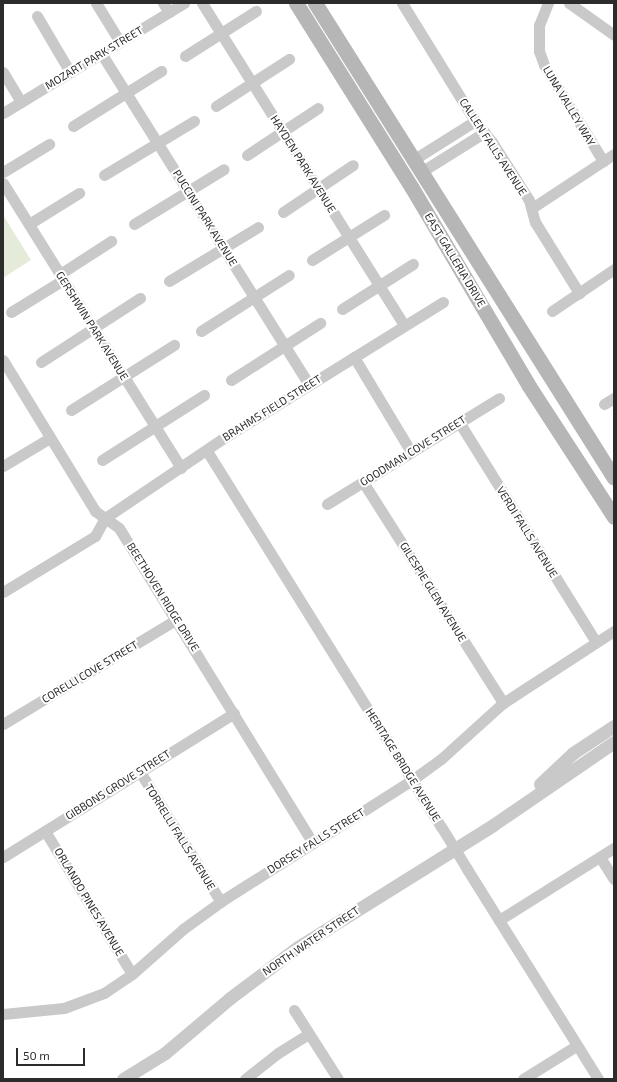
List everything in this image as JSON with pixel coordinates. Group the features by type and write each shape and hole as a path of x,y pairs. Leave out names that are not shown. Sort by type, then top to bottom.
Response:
{"main road":[{"name":"EAST GALLERIA DRIVE","path":"296,3 412,188 529,386 614,517"},
{"name":"EAST GALLERIA DRIVE","path":"315,3 614,478"}],"street":[{"path":"96,3 120,42"},
{"name":"MOZART PARK STREET","path":"3,113 120,42 166,8 184,3"},
{"name":"HAYDEN PARK AVENUE","path":"202,3 404,325"},
{"name":"CALLEN FALLS AVENUE","path":"402,3 475,121 485,132 532,208 535,222 579,293"},
{"name":"LUNA VALLEY WAY","path":"548,3 539,24 538,51 544,64 603,161"},
{"path":"569,3 614,35"},
{"path":"185,56 256,11"},
{"path":"37,16 70,72"},
{"name":"PUCCINI PARK AVENUE","path":"101,53 309,384"},
{"path":"216,106 289,59"},
{"path":"73,126 161,71"},
{"path":"3,72 21,102"},
{"path":"247,154 318,108"},
{"path":"104,175 194,121"},
{"path":"417,166 475,121"},
{"path":"417,166 485,132"},
{"path":"3,172 48,144"},
{"path":"532,208 614,154"},
{"path":"283,212 353,166"},
{"path":"134,224 224,169"},
{"name":"GERSHWIN PARK AVENUE","path":"3,183 181,468"},
{"path":"29,224 79,193"},
{"path":"312,260 384,215"},
{"path":"169,281 258,226"},
{"path":"12,312 111,241"},
{"path":"342,309 414,264"},
{"path":"552,311 614,270"},
{"path":"201,331 289,274"},
{"path":"41,362 140,298"},
{"name":"BRAHMS FIELD STREET","path":"105,518 309,384 442,302"},
{"path":"231,380 320,323"},
{"path":"71,410 174,345"},
{"path":"354,357 411,452"},
{"name":"BEETHOVEN RIDGE DRIVE","path":"3,360 95,511 119,528 177,619 313,843"},
{"path":"102,460 204,395"},
{"name":"GOODMAN COVE STREET","path":"327,504 499,398"},
{"path":"604,404 614,398"},
{"name":"VERDI FALLS AVENUE","path":"459,422 596,642"},
{"path":"3,466 50,438"},
{"name":"HERITAGE BRIDGE AVENUE","path":"207,451 576,1046 598,1079"},
{"name":"GILESPIE GLEN AVENUE","path":"363,482 502,703"},
{"path":"3,592 95,536 105,518"},
{"name":"CORELLI COVE STREET","path":"3,724 177,619"},
{"name":"DORSEY FALLS STREET","path":"3,1014 64,1008 84,1002 104,993 132,974 183,929 221,902 412,780 441,759 502,703 614,631"},
{"name":"GIBBONS GROVE STREET","path":"3,857 234,713"},
{"name":"NORTH WATER STREET","path":"508,814 573,753 614,726"},
{"name":"NORTH WATER STREET","path":"123,1079 165,1053 230,998 298,947 508,814 614,742"},
{"name":"TORRELLI FALLS AVENUE","path":"140,772 221,902"},
{"name":"ORLANDO PINES AVENUE","path":"45,831 132,974"},
{"path":"499,920 614,848"},
{"path":"600,857 614,879"},
{"path":"294,1010 338,1079"},
{"path":"245,1079 278,1053 309,1034"},
{"path":"523,1079 576,1046"}],"green space":[{"path":"3,215 31,260 3,278"}]}
